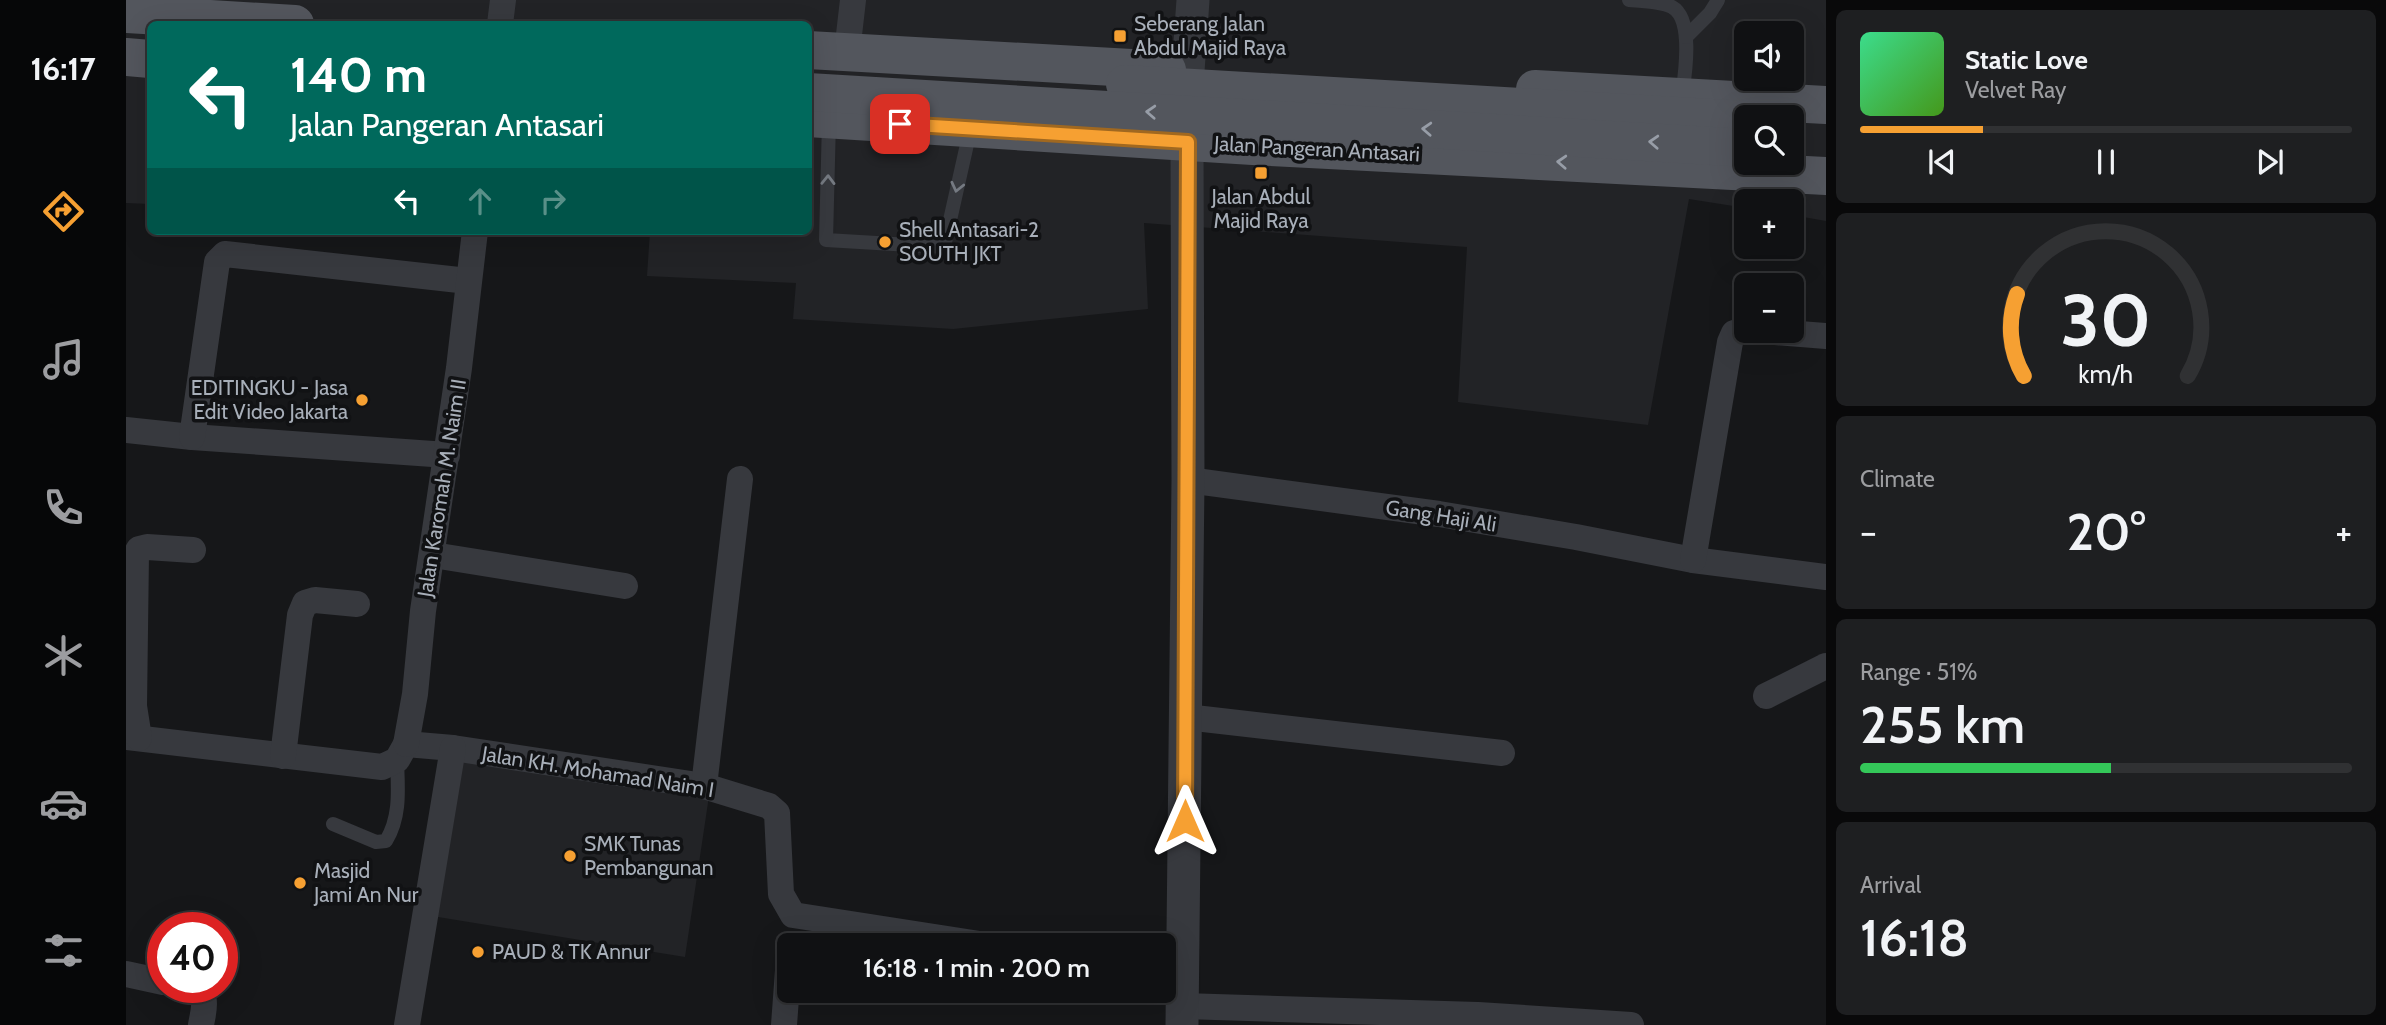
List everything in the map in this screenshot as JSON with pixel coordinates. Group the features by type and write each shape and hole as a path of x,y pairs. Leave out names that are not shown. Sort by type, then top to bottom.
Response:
{"main road":[{"path":"126,14 215,12 275,21"},
{"path":"126,31 147,32"},
{"path":"812,50 1826,105"},
{"path":"126,57 147,59"},
{"path":"812,68 1316,94 1734,119"},
{"path":"126,77 147,78"},
{"path":"815,110 1734,148"},
{"name":"Jalan Pangeran Antasari","path":"815,110 971,128 1826,176"},
{"path":"1804,124 1826,125"},
{"path":"1804,151 1826,152"}],"street":[{"path":"500,21 503,0"},
{"path":"847,52 853,0"},
{"path":"1193,0 1188,71 1186,717 1178,995 1631,1025"},
{"name":"Jalan Karomah M. Naim II","path":"401,752 415,694 423,611 460,368 474,235"},
{"path":"192,437 217,262 225,254 468,282"},
{"path":"1693,560 1730,342 1734,333"},
{"path":"1804,335 1826,337"},
{"path":"126,430 447,455"},
{"path":"704,786 740,478"},
{"name":"Gang Haji Ali","path":"1188,480 1439,514 1693,560 1826,578"},
{"path":"133,737 136,554 147,547 193,550"},
{"path":"433,555 625,586"},
{"path":"283,756 300,615 305,603 315,600 357,604"},
{"path":"1766,696 1826,666"},
{"path":"1186,717 1502,753"},
{"name":"Jalan KH. Mohamad Naim I","path":"133,737 382,767 401,752 453,748 704,786 769,806 777,813 781,894 793,915"},
{"path":"407,1025 453,748"},
{"path":"791,933 793,915 909,933"},
{"path":"126,974 147,979"},
{"path":"201,1025 203,1003"},
{"path":"784,1025 786,1003"}],"lane":[{"path":"1629,0 1655,2 1674,8 1683,20 1686,37 1682,96"},
{"path":"1686,37 1710,13 1718,0"},
{"path":"815,110 827,240 944,247 971,128"},
{"path":"333,824 376,842 386,841 394,827 401,752"}],"shaded area":[{"path":"126,0 1826,0 1826,221 1804,217 1804,189 1734,189 1734,206 1689,199 1648,425 1458,402 1467,247 1144,223 1148,309 953,329 793,319 796,283 647,276 650,235 812,235 812,21 147,21 147,204 126,203"},
{"name":"SMK Tunas Pembangunan","path":"457,755 709,796 685,957 432,916"}],"place":[{"name":"Seberang Jalan Abdul Majid Raya","path":"1120,36"},
{"name":"Jalan Abdul Majid Raya","path":"1261,173"},
{"name":"Shell Antasari-2 SOUTH JKT","path":"885,242"},
{"name":"EDITINGKU - Jasa Edit Video Jakarta","path":"362,400"},
{"name":"SMK Tunas Pembangunan","path":"570,856"},
{"name":"Masjid Jami An Nur","path":"300,883"},
{"name":"PAUD & TK Annur","path":"478,952"}],"route":[{"path":"900,124 1188,142 1185,821"}]}
